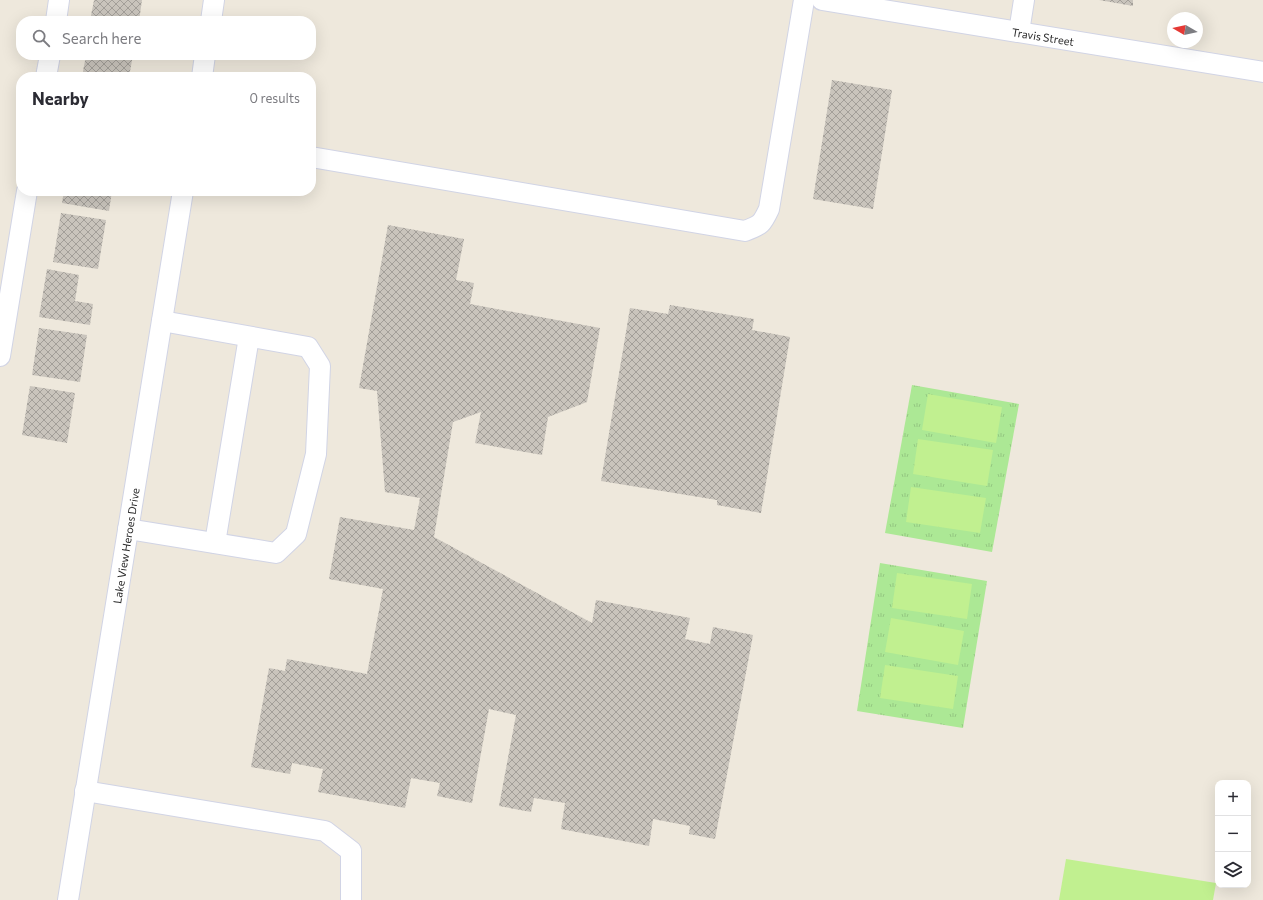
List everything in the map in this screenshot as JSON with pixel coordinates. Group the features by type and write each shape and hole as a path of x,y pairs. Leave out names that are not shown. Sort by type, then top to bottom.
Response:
{"street":[{"path":"57,16 59,0"},
{"path":"212,16 214,0"},
{"path":"316,158 745,231 758,226 764,221 769,209 804,0"},
{"name":"Travis Street","path":"822,0 1263,72"},
{"path":"1019,32 1024,0"},
{"path":"47,72 49,60"},
{"path":"203,72 204,60"},
{"path":"0,356 26,196"},
{"name":"Lake View Heroes Drive","path":"68,900 182,196"},
{"path":"128,530 276,553 296,534 316,454 320,366 308,347 162,321"},
{"path":"215,543 250,337"},
{"path":"86,791 325,831 351,851 351,900"}],"green space":[{"path":"912,385 1019,404 992,552 885,533"},
{"path":"928,394 1002,407 996,443 922,430"},
{"path":"918,439 993,450 987,486 913,474"},
{"path":"911,487 986,498 980,533 906,522"},
{"path":"880,563 987,581 963,728 857,711"},
{"path":"897,573 972,584 967,619 892,608"},
{"path":"891,618 964,631 958,665 885,652"},
{"path":"885,665 958,676 953,709 880,698"},
{"path":"1066,859 1215,883 1213,900 1059,900"}],"building":[{"path":"94,0 142,0 140,16 91,16"},
{"path":"1099,0 1133,0 1133,6"},
{"path":"85,60 132,60 130,72 83,72"},
{"path":"832,80 892,90 873,209 813,199"},
{"path":"63,196 111,196 109,211 62,203"},
{"path":"61,213 106,220 98,269 53,262"},
{"path":"388,225 464,239 456,280 474,283 470,304 600,328 587,402 548,417 542,455 475,443 481,412 453,422 434,537 592,623 596,600 690,618 685,639 710,644 713,627 753,635 715,839 689,834 690,826 653,819 649,846 561,829 565,803 534,798 531,812 499,806 516,715 489,709 472,803 437,796 440,783 411,778 405,808 318,792 323,769 292,763 290,774 251,767 269,668 285,671 287,659 367,674 383,589 329,579 340,517 414,530 420,498 385,492 377,391 359,388"},
{"path":"47,269 79,275 75,301 93,304 90,325 39,317"},
{"path":"670,305 754,319 752,330 790,337 761,513 717,505 717,500 601,481 630,308 668,314"},
{"path":"39,328 87,335 80,382 32,375"},
{"path":"30,386 75,393 67,443 22,435"}]}
